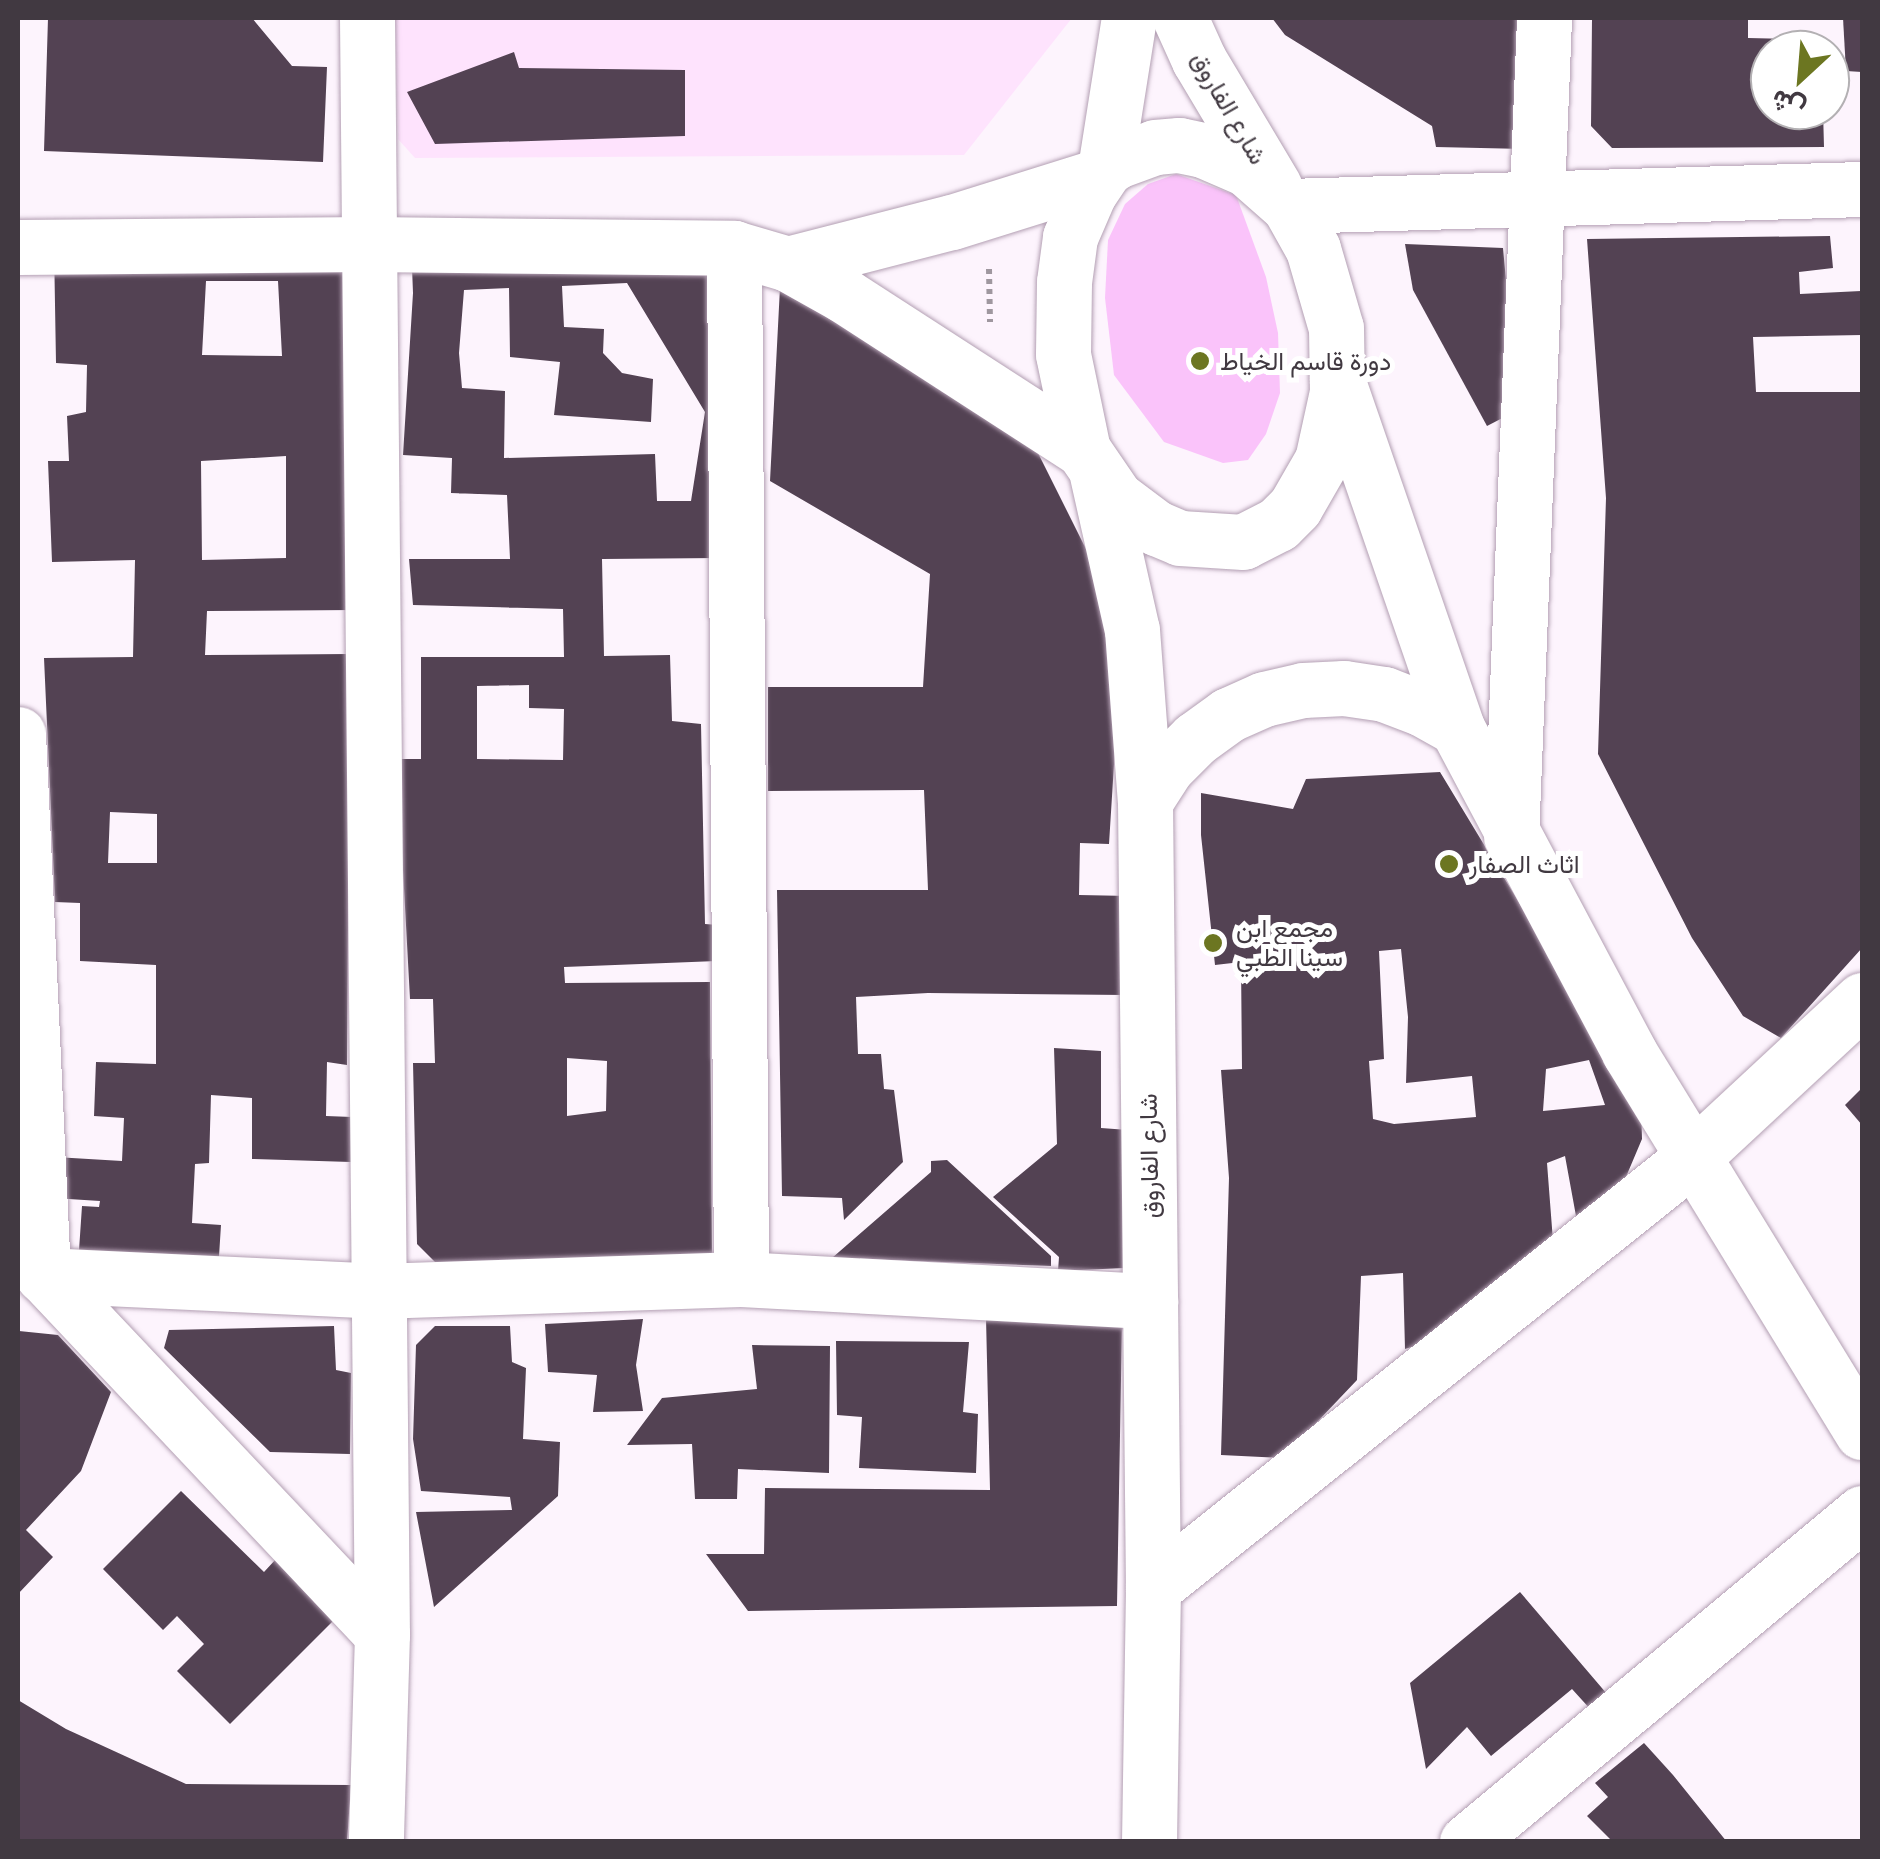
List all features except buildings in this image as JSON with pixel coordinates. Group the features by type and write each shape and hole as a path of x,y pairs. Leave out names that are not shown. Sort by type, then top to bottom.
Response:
{"street":[{"path":"366,18 382,1634 376,1842"},
{"name":"شارع الفاروق","path":"1129,18 1102,173 1070,237 1063,299 1063,354 1132,630 1146,801 1154,1588 1149,1842"},
{"name":"شارع الفاروق","path":"1090,463 1138,516 1180,538 1224,543 1259,537 1295,506 1310,485 1332,428 1337,378 1330,300 1313,249 1200,60 1180,18"},
{"path":"1511,837 1544,18"},
{"name":"شارع الفاروق","path":"1102,173 1132,154 1179,145 1202,150 1247,170 1284,202"},
{"path":"788,264 952,222 1102,173"},
{"path":"1284,202 1862,190"},
{"path":"18,247 368,244 734,248 788,264 956,365 1090,463"},
{"path":"734,248 741,1279"},
{"path":"1337,378 1457,728 1511,837 1603,1007 1692,1158 1862,1432"},
{"path":"1146,801 1167,767 1195,739 1228,716 1264,699 1303,690 1370,692 1422,708 1457,728"},
{"path":"18,734 30,1261 382,1634"},
{"path":"1154,1588 1692,1158 1862,1000"},
{"path":"30,1261 377,1290 741,1279 1150,1301"},
{"path":"1466,1842 1862,1513"}],"path":[{"path":"952,222 960,259 988,250 990,317 990,333 956,365"}],"shaded area":[{"path":"395,18 1072,18 964,155 415,158 398,139"},
{"path":"1176,174 1236,195 1266,277 1278,333 1280,393 1266,434 1248,460 1223,463 1164,442 1114,375 1105,298 1108,240 1125,204 1148,184"}],"place":[{"name":"دورة قاسم الخياط","path":"1200,361"},
{"name":"اثاث الصفار","path":"1449,864"},
{"name":"مجمع ابن سينا الطبي","path":"1213,943"}]}
